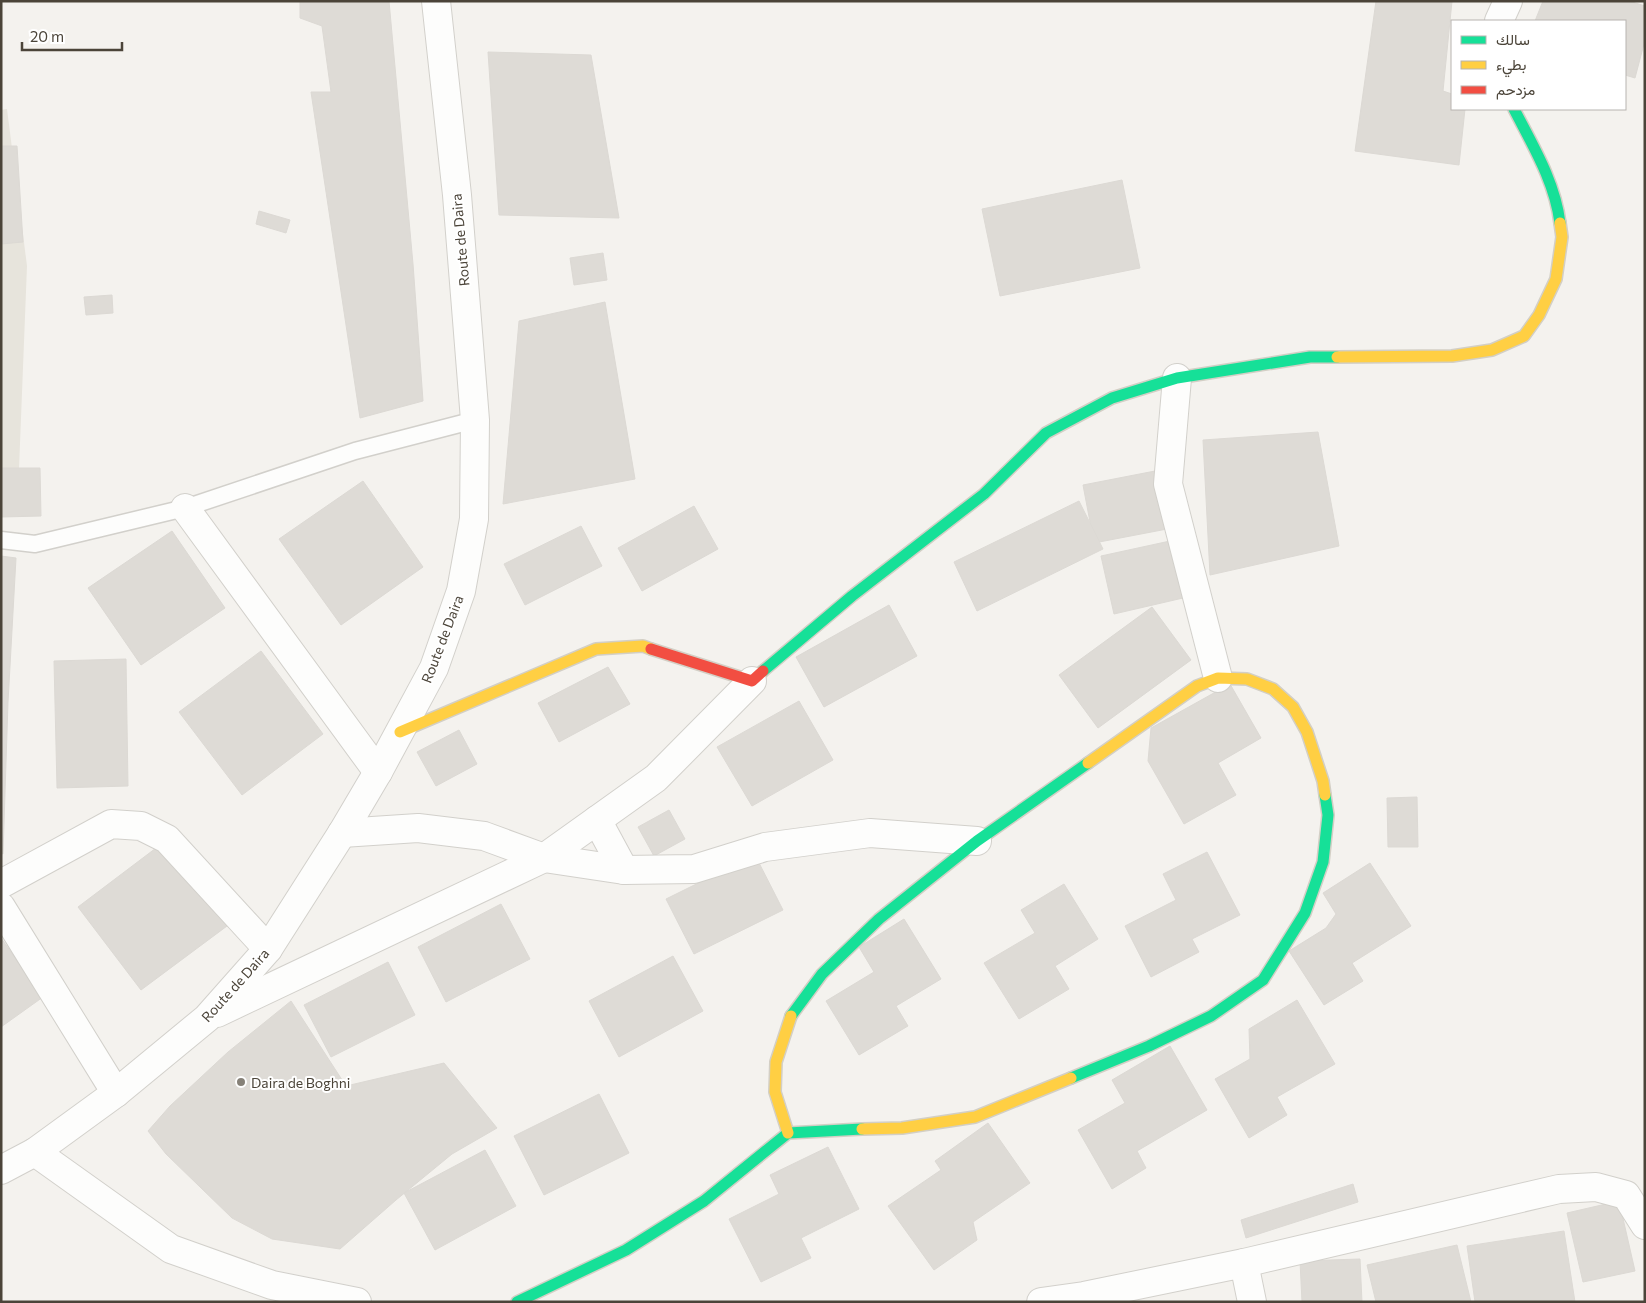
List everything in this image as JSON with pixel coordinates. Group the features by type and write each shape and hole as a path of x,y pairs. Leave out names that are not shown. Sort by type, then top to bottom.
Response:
{"street":[{"name":"Route de Daira","path":"1,1170 35,1152 116,1093 207,1018 268,948 342,833 378,772 434,668 462,591 474,519 475,420 457,195 436,1"},
{"path":"1499,20 1508,1"},
{"path":"207,1018 544,858 656,778 752,681 852,596 984,494 1046,433 1112,398 1177,378 1310,357 1452,356 1492,350 1524,336 1539,315 1556,279 1562,237 1558,205 1546,171 1515,110"},
{"path":"1177,378 1168,484 1218,678"},
{"path":"185,508 378,772"},
{"path":"400,732 596,649 643,646 752,681"},
{"path":"517,1302 626,1250 704,1201 747,1164 788,1133 902,1128 975,1117 1149,1046 1211,1016 1264,980 1305,913 1323,862 1328,815 1323,781 1307,732 1293,707 1272,689 1247,679 1218,678 1197,686 977,841 879,919 822,974 791,1016 776,1062 775,1092 788,1133"},
{"path":"597,820 624,870"},
{"path":"1,884 111,824 141,826 167,839 268,948"},
{"path":"342,833 418,828 484,836 544,858 624,870 694,868 765,847 870,833 977,841"},
{"path":"1,907 116,1093"},
{"path":"35,1152 171,1249 272,1285 357,1302"},
{"path":"1041,1302 1084,1296 1244,1263 1559,1189 1596,1187 1626,1195 1645,1225"},
{"path":"1244,1263 1252,1302"}],"lane":[{"path":"1,540 36,544 185,508 355,451 475,420"}],"shaded area":[{"path":"7,109 27,266 18,494 1,495 1,110"}],"building":[{"path":"300,1 389,1 413,264 423,401 360,418 311,92 331,92 322,26 300,18"},
{"path":"1376,1 1452,1 1443,91 1451,94 1451,110 1465,110 1459,165 1355,151"},
{"path":"1543,1 1629,1 1645,6 1645,40 1635,78 1626,75 1626,20 1535,20"},
{"path":"488,52 591,55 619,218 499,215"},
{"path":"1,146 17,146 23,242 1,244"},
{"path":"1122,180 1140,268 1000,296 982,209"},
{"path":"259,211 290,220 286,233 256,224"},
{"path":"603,253 607,280 574,285 570,258"},
{"path":"112,295 113,313 86,315 84,297"},
{"path":"605,302 635,479 503,504 519,321"},
{"path":"1318,432 1339,546 1210,575 1203,440"},
{"path":"1,468 40,468 41,516 1,517"},
{"path":"1155,471 1167,529 1094,543 1083,485"},
{"path":"363,481 423,567 341,625 279,539"},
{"path":"1079,501 1103,549 977,611 954,562"},
{"path":"694,506 718,549 642,591 618,548"},
{"path":"581,526 602,566 525,605 504,564"},
{"path":"172,531 225,608 141,665 88,588"},
{"path":"1170,541 1183,598 1114,614 1101,556"},
{"path":"1,556 16,558 8,702 3,854 1,853"},
{"path":"889,605 917,656 824,707 796,657"},
{"path":"1152,607 1191,660 1098,728 1059,675"},
{"path":"261,651 323,734 242,795 179,712"},
{"path":"126,659 128,786 57,788 54,661"},
{"path":"608,667 630,704 559,742 538,703"},
{"path":"1230,684 1261,738 1218,763 1236,795 1184,824 1148,761 1151,728"},
{"path":"799,701 833,760 752,806 717,747"},
{"path":"459,730 477,764 436,786 417,752"},
{"path":"1417,797 1418,847 1388,847 1387,798"},
{"path":"669,810 685,839 654,856 638,827"},
{"path":"164,842 227,926 141,990 78,907"},
{"path":"1207,852 1240,915 1192,939 1199,952 1151,977 1125,926 1176,900 1163,874"},
{"path":"755,855 783,910 694,954 666,899"},
{"path":"1370,863 1411,926 1352,963 1363,981 1324,1005 1289,951 1326,928 1336,914 1323,893"},
{"path":"1064,884 1098,939 1055,966 1069,989 1019,1019 984,963 1035,933 1021,910"},
{"path":"501,904 530,959 446,1002 418,947"},
{"path":"904,919 941,979 896,1006 908,1026 859,1055 826,1001 874,972 859,947"},
{"path":"1,938 43,997 1,1027"},
{"path":"673,956 703,1011 619,1057 589,1001"},
{"path":"388,962 415,1015 331,1057 304,1005"},
{"path":"1297,1000 1335,1064 1277,1097 1287,1115 1249,1138 1215,1079 1250,1059 1249,1029"},
{"path":"291,1001 346,1086 444,1063 497,1128 452,1154 340,1249 272,1239 232,1218 166,1154 148,1131 170,1106 228,1052"},
{"path":"1170,1046 1207,1110 1137,1151 1146,1168 1112,1189 1078,1130 1125,1103 1112,1080"},
{"path":"599,1094 629,1153 544,1195 514,1136"},
{"path":"988,1123 1030,1183 973,1222 977,1240 934,1270 888,1206 941,1170 935,1161"},
{"path":"828,1147 859,1209 801,1238 811,1258 761,1282 729,1219 779,1194 770,1175"},
{"path":"485,1150 516,1206 435,1250 404,1193"},
{"path":"1353,1184 1358,1202 1246,1238 1241,1220"},
{"path":"1619,1201 1635,1271 1583,1282 1567,1213"},
{"path":"1564,1231 1575,1302 1475,1302 1467,1246"},
{"path":"1457,1245 1471,1302 1376,1302 1367,1265"},
{"path":"1360,1259 1362,1302 1302,1302 1300,1261"}],"traffic: fast":[{"path":"1515,110 1548,179 1560,223"},
{"path":"763,671 852,596 984,494 1046,433 1112,398 1177,378 1310,357 1337,357"},
{"path":"791,1016 822,974 879,919 977,841 1088,763"},
{"path":"1071,1078 1149,1046 1211,1016 1263,980 1305,913 1323,862 1328,815 1325,795"},
{"path":"517,1302 626,1250 704,1201 788,1133 862,1129"}],"traffic: slow":[{"path":"1337,357 1452,356 1492,350 1524,336 1539,315 1556,279 1562,237 1560,223"},
{"path":"400,732 596,649 643,646 651,649"},
{"path":"1088,763 1197,686 1218,678 1247,679 1273,689 1293,707 1307,732 1323,781 1325,795"},
{"path":"788,1133 775,1092 776,1062 791,1016"},
{"path":"862,1129 902,1128 975,1117 1071,1078"}],"traffic: jam":[{"path":"651,649 752,681 763,671"}],"place":[{"name":"Daira de Boghni","path":"241,1082"}]}
